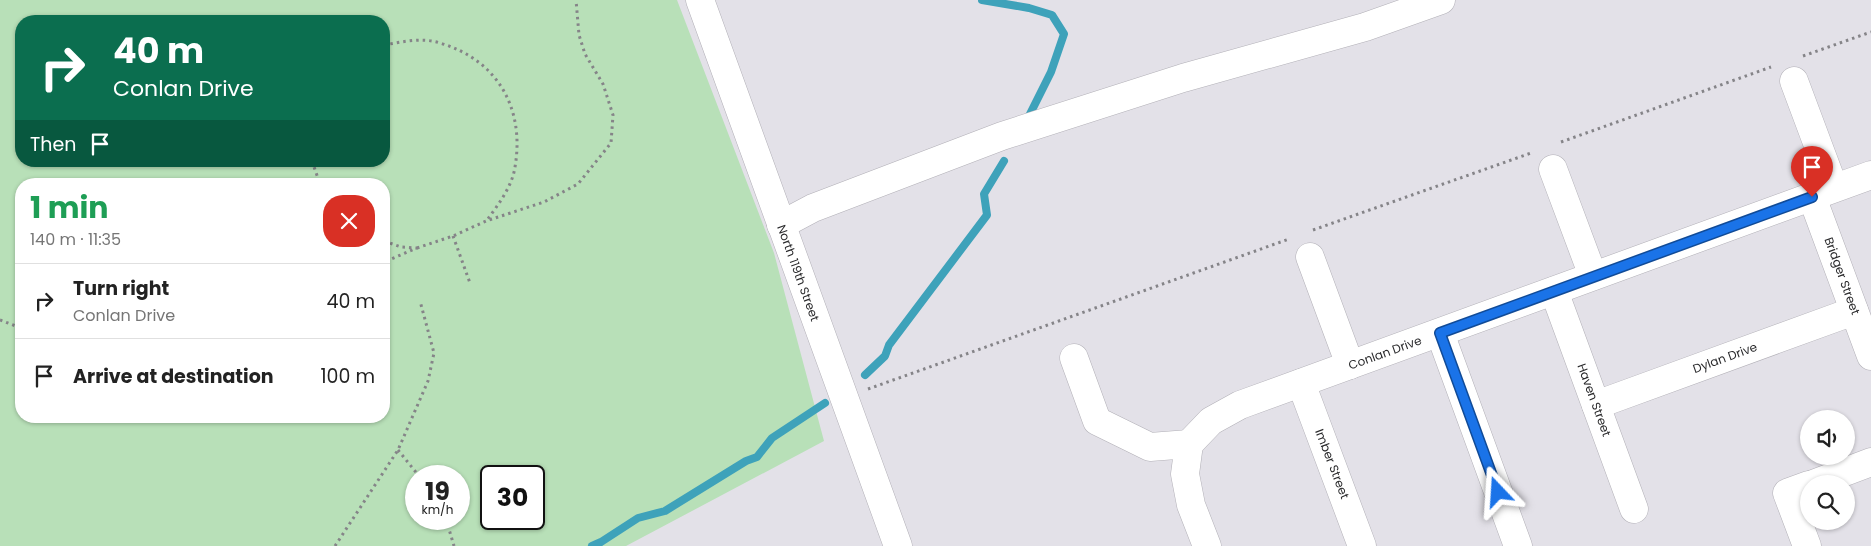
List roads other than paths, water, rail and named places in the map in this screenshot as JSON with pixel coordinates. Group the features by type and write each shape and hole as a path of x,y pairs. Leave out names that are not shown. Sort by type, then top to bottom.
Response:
{"street":[{"name":"North 119th Street","path":"700,0 898,546"},
{"path":"781,225 813,208 1002,136 1183,78 1365,27 1441,0"},
{"name":"Bridger Street","path":"1789,68 1854,311 1871,356"},
{"path":"1546,155 1593,276"},
{"name":"Conlan Drive","path":"1189,444 1211,421 1240,405 1871,175"},
{"path":"1305,242 1350,365"},
{"name":"Haven Street","path":"1554,291 1634,510"},
{"name":"Dylan Drive","path":"1596,405 1854,311"},
{"path":"1440,333 1518,546"},
{"path":"1074,358 1097,421 1150,447 1189,444 1185,474 1191,505 1207,546"},
{"name":"Imber Street","path":"1301,383 1362,546"},
{"path":"1837,475 1871,462"},
{"path":"1800,488 1787,493 1800,527"},
{"path":"1801,530 1807,546"}],"waterway":[{"path":"982,0 1029,8 1052,15 1064,34 1051,72 1027,120"},
{"path":"865,375 885,356 889,345 987,215 984,194 1004,161"},
{"path":"592,546 638,518 665,511 746,461 757,457 772,438 825,403"}]}
